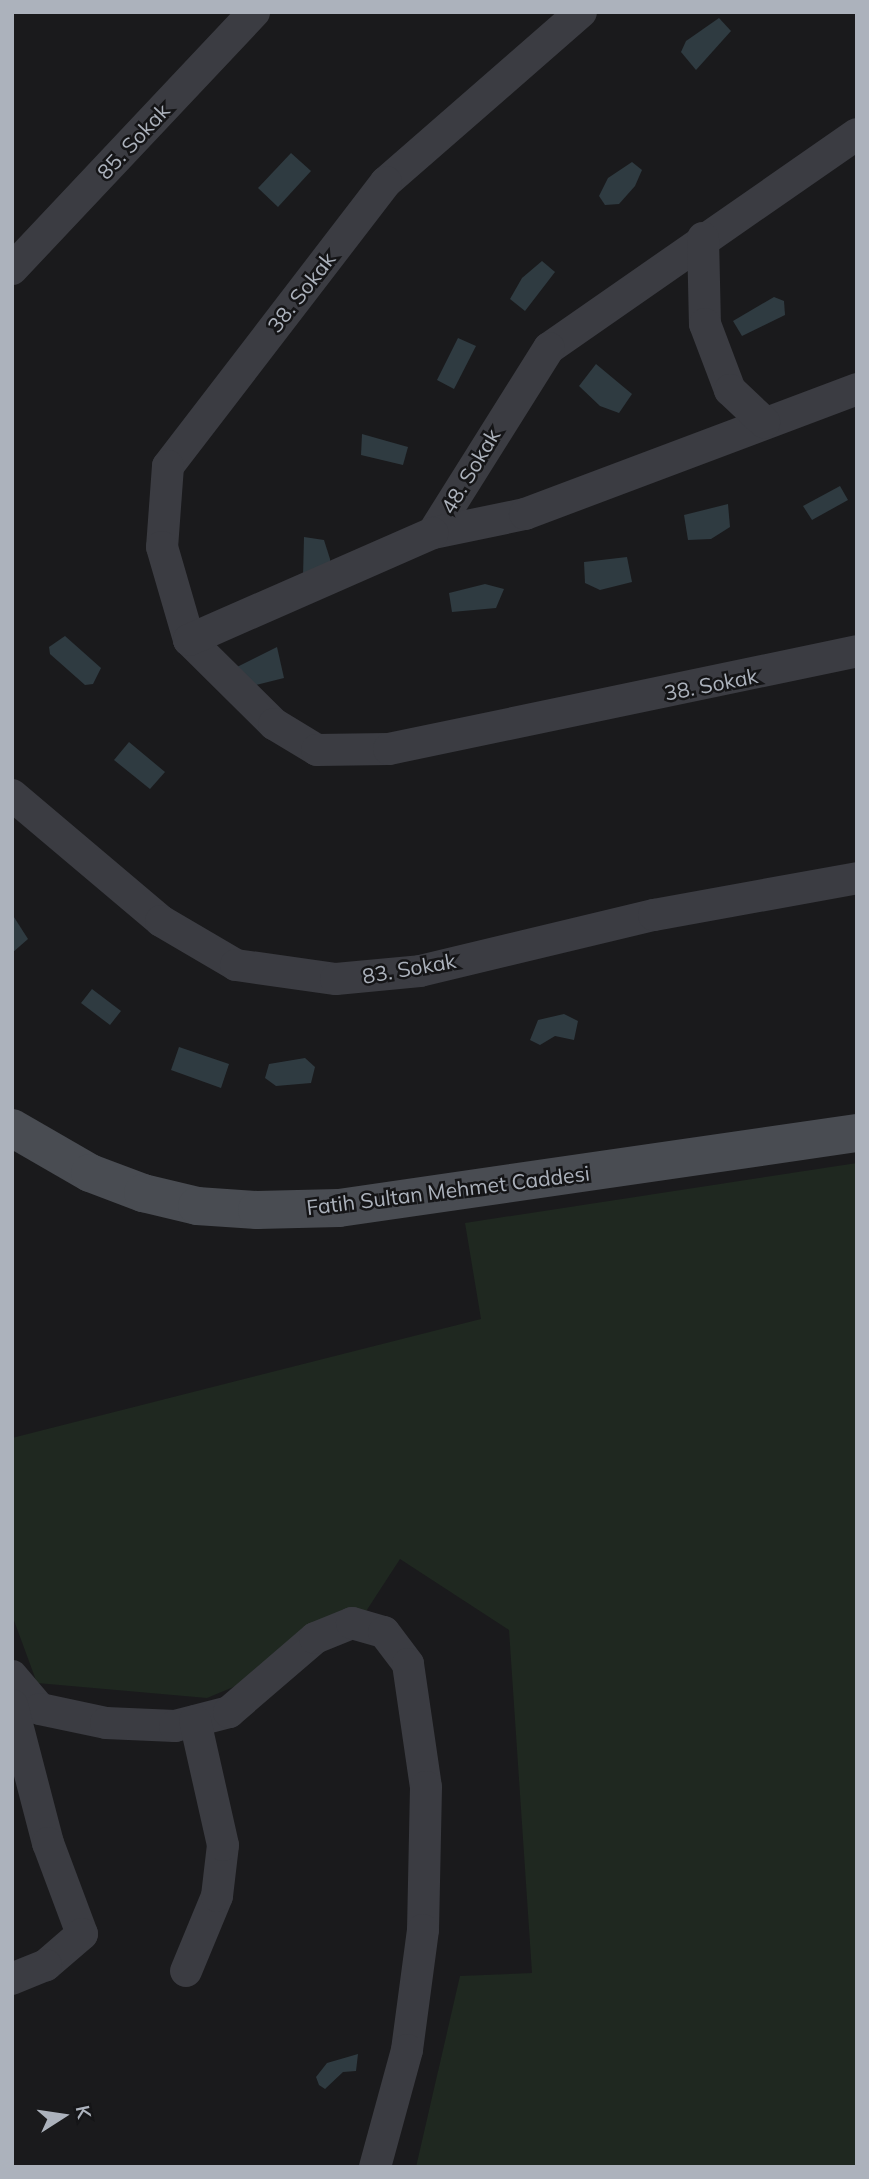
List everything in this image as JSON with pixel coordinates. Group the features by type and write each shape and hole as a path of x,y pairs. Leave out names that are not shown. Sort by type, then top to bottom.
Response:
{"main road":[{"name":"Fatih Sultan Mehmet Caddesi","path":"12,1128 90,1173 143,1193 197,1206 257,1210 339,1208 857,1133"}],"street":[{"name":"85. Sokak","path":"12,270 254,12"},
{"name":"38. Sokak","path":"581,12 386,182 167,466 162,547 189,640 274,724 317,750 389,749 857,651"},
{"name":"48. Sokak","path":"433,533 549,348 703,238 857,134"},
{"path":"703,238 705,324 730,390 764,422"},
{"name":"48. Sokak","path":"433,533 525,514 857,389"},
{"path":"189,640 433,533"},
{"name":"83. Sokak","path":"12,795 160,921 236,965 336,979 420,971 654,915 857,878"},
{"path":"12,1676 40,1709 106,1723 195,1721 229,1712 315,1638 352,1623 384,1632 408,1664 426,1787 424,1930 407,2050 375,2167"},
{"path":"12,1705 48,1843 82,1934 46,1965 12,1979"},
{"path":"186,1970 217,1896 223,1845 195,1721"}],"shaded area":[{"path":"719,18 731,31 696,70 681,52 686,41"},
{"path":"291,153 311,171 278,207 258,188"},
{"path":"632,162 642,170 635,186 619,204 605,205 599,196 608,178"},
{"path":"542,261 555,272 525,311 510,299 522,278"},
{"path":"774,297 784,301 785,315 742,336 733,321"},
{"path":"458,338 476,346 454,389 437,380"},
{"path":"596,364 632,394 619,413 600,406 579,386"},
{"path":"362,434 408,447 403,465 361,455"},
{"path":"840,486 848,500 812,520 803,506"},
{"path":"728,504 730,527 711,539 688,540 684,515"},
{"path":"304,537 324,540 330,565 303,577"},
{"path":"627,557 632,582 600,590 585,583 584,562"},
{"path":"485,584 504,589 496,608 452,612 449,593"},
{"path":"65,636 101,668 93,684 85,685 50,654 49,647"},
{"path":"277,647 284,678 256,685 233,669"},
{"path":"129,742 165,772 150,789 114,760"},
{"path":"12,914 28,939 12,953"},
{"path":"92,989 121,1011 110,1025 81,1003"},
{"path":"564,1014 578,1021 574,1040 555,1036 540,1045 530,1040 538,1020"},
{"path":"179,1047 229,1064 221,1088 171,1070"},
{"path":"305,1058 315,1067 311,1083 276,1086 265,1078 269,1064"},
{"path":"857,1163 857,2167 416,2167 460,1976 532,1973 509,1630 400,1559 348,1639 207,1698 37,1683 12,1615 12,1438 481,1319 465,1223"},
{"path":"358,2054 356,2071 343,2072 325,2089 319,2085 316,2077 327,2063"}]}
